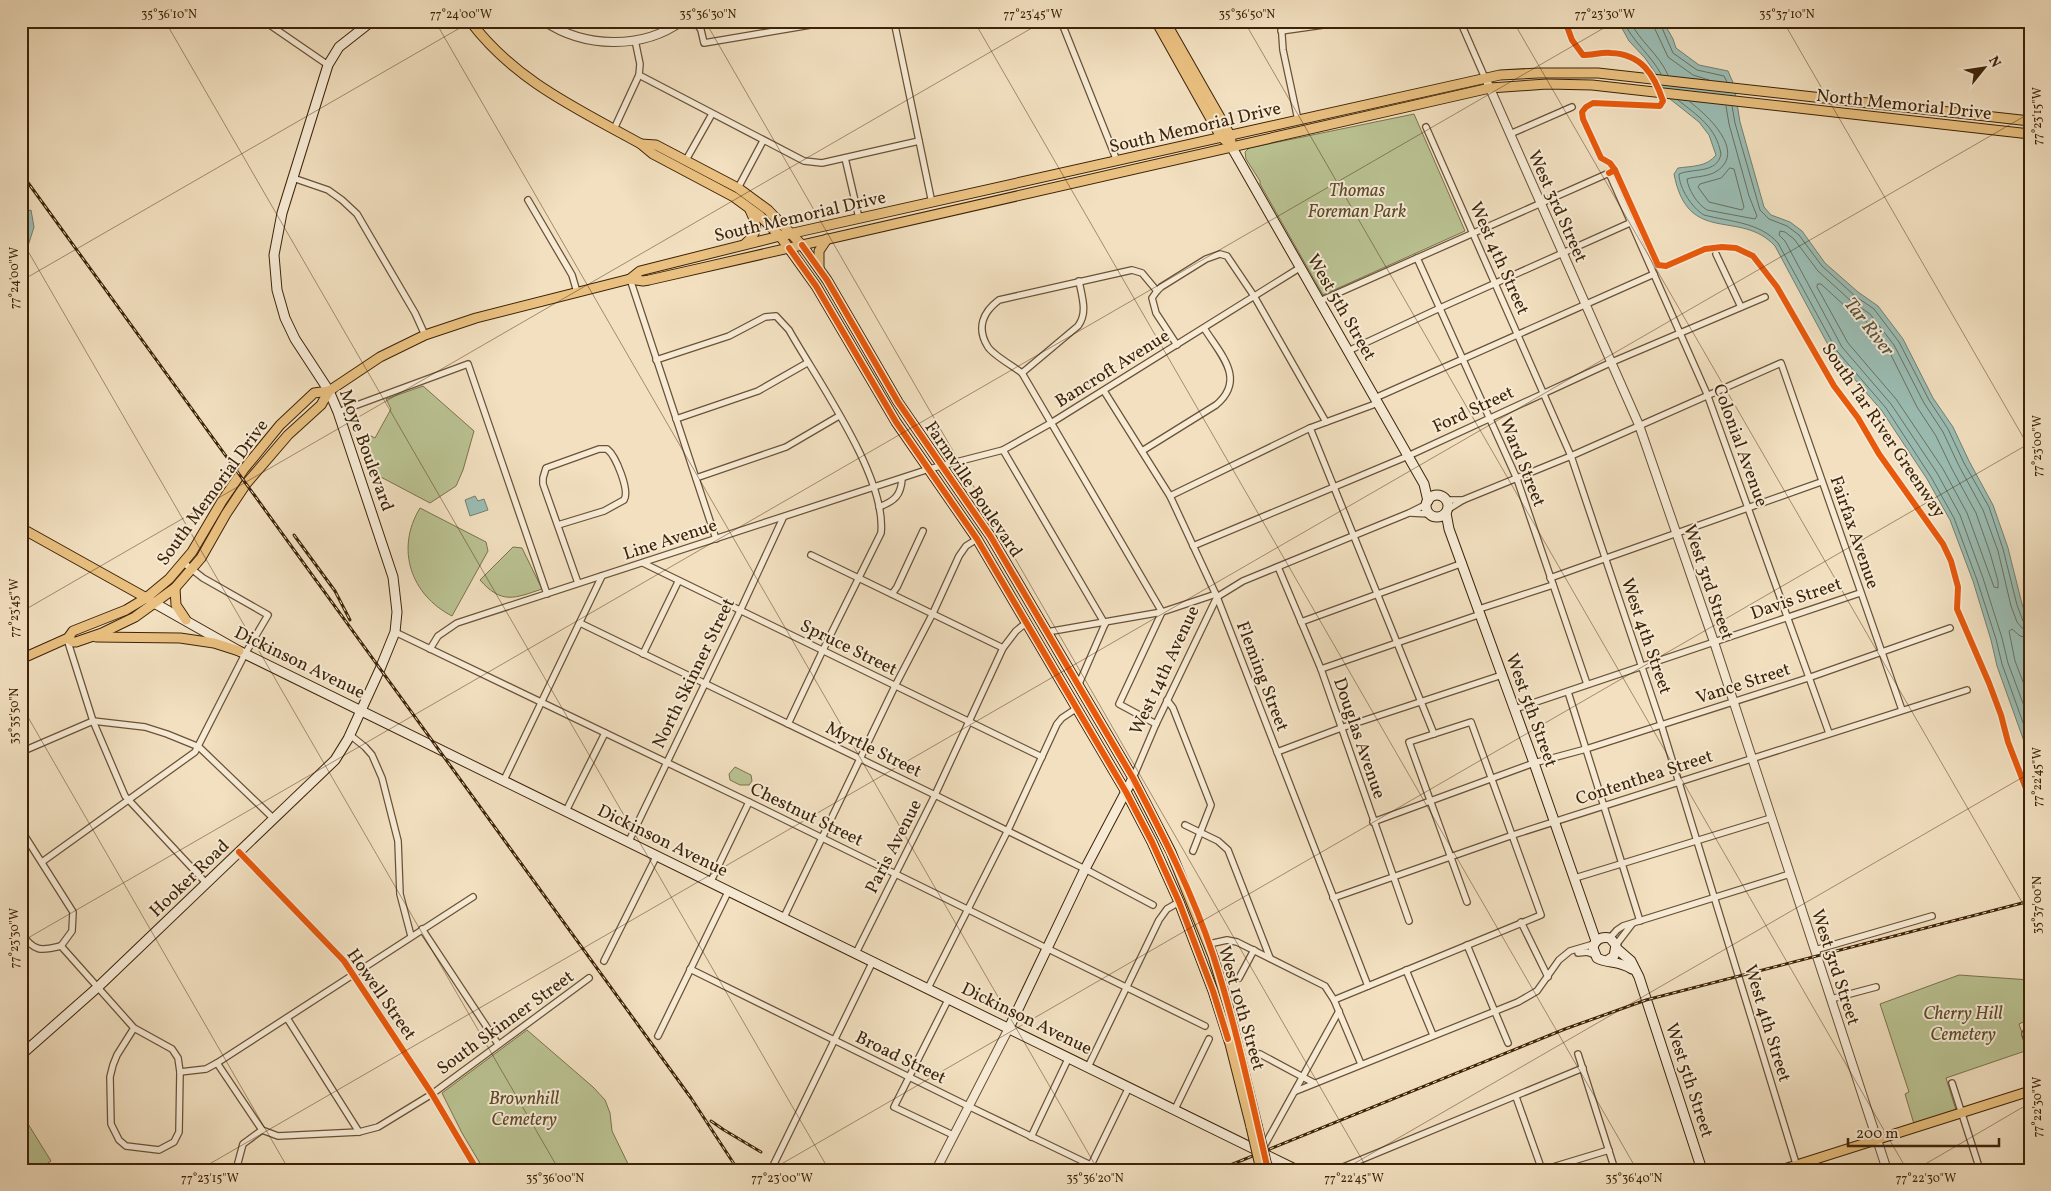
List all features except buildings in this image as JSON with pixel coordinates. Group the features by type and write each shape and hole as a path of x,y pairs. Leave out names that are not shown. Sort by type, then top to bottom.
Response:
{"main road":[{"name":"Moye Boulevard","path":"362,711 395,632 397,612 393,577 338,412 329,391 293,336 283,314 276,290 274,255 277,236 293,178 328,64 339,47 372,21"},
{"path":"470,21 498,53 545,92 641,144"},
{"name":"West 5th Street","path":"1156,21 1232,146 1424,484 1437,496 1446,500"},
{"name":"West 5th Street","path":"1165,21 1226,136"},
{"name":"South Memorial Drive","path":"630,279 640,271 745,244 1485,78 1561,72 1598,73 1777,94"},
{"name":"South Memorial Drive","path":"21,659 68,638 73,631 116,615 146,598 169,579 197,545 230,488 270,436 291,413 314,393 329,391 380,357 425,335 476,318 630,279 643,281 1490,88 1567,84 1776,106"},
{"name":"North Memorial Drive","path":"1777,94 2030,121"},
{"name":"North Memorial Drive","path":"1776,106 2030,134"},
{"name":"Farmville Boulevard","path":"641,144 656,145 738,188 768,210 802,245 819,268 896,400 990,537 1133,778"},
{"name":"Farmville Boulevard","path":"641,144 653,154 712,184 749,207 780,236 789,248 816,286 896,422 977,539 1126,792"},
{"path":"745,244 754,236 756,231 755,221 749,207"},
{"path":"819,268 819,252 827,240"},
{"name":"South Memorial Drive","path":"68,638 73,642 130,620 156,604 175,588 192,569 246,484 288,435 321,405 329,391"},
{"name":"West 5th Street","path":"1424,484 1427,510 1440,514 1449,529 1463,563 1584,902 1590,910 1594,925 1606,942 1631,961 1636,972 1702,1170"},
{"path":"1427,502 1437,496"},
{"path":"1440,514 1446,500"},
{"name":"Dickinson Avenue","path":"21,528 242,652 1298,1170"},
{"path":"175,588 176,605 186,620"},
{"path":"90,637 180,638 214,643 242,652"},
{"name":"Hooker Road","path":"21,1056 98,987 335,760 362,711"},
{"name":"West 14th Avenue","path":"1009,1028 1085,869 1133,778"},
{"name":"West 10th Street","path":"1133,778 1175,861 1208,944 1229,1010 1254,1126 1261,1170"},
{"name":"West 10th Street","path":"1126,792 1152,842 1179,902 1222,1018 1268,1170"},
{"path":"1608,960 1614,956 1606,942 1595,955 1600,960 1622,963 1636,972"},
{"path":"1781,1170 1798,1167 2030,1091"}],"street":[{"path":"264,21 328,64"},
{"path":"544,21 562,32 586,40 621,42 662,33 682,21"},
{"path":"695,21 701,30 704,43 834,21"},
{"path":"894,21 932,202"},
{"path":"1061,21 1117,161"},
{"path":"1281,21 1282,50 1298,120"},
{"path":"1281,31 1351,21"},
{"name":"West 3rd Street","path":"1460,21 1639,425 1714,642 1887,1170"},
{"path":"614,129 639,75 640,64 635,40"},
{"path":"639,75 804,161 822,163 919,141"},
{"path":"1510,134 1572,107"},
{"path":"686,160 712,114"},
{"name":"West 4th Street","path":"1426,127 1571,456 1661,724 1677,781 1716,898 1738,977 1798,1167"},
{"path":"738,188 763,141"},
{"path":"845,158 860,218"},
{"name":"Colonial Avenue","path":"1540,202 1609,173 1707,394 1829,733"},
{"path":"293,178 328,190 358,214 412,308 425,335"},
{"path":"528,200 572,275 577,292"},
{"path":"1320,300 1540,202"},
{"path":"1348,351 1632,222"},
{"path":"1177,345 1153,307 1152,298 1156,291 1206,259 1220,254 1230,259 1254,296 1326,422"},
{"path":"1716,254 1741,308"},
{"name":"Ward Street","path":"1417,258 1517,479 1587,684"},
{"name":"Bancroft Avenue","path":"929,469 1003,450 1051,424 1301,268"},
{"path":"1156,291 1142,273 1132,270 999,300 989,307 983,315 981,322 982,333 988,348 1022,373 1162,612"},
{"path":"1170,496 1310,428 1377,401 1462,359 1654,274"},
{"path":"630,279 716,540"},
{"path":"1022,373 1083,320 1085,311 1079,281"},
{"name":"Ford Street","path":"1193,546 1408,456 1612,362 1765,297"},
{"path":"656,360 729,336 764,316 776,316 789,330 861,454 880,507 881,533 788,724"},
{"path":"1142,451 1216,405 1224,398 1230,387 1231,377 1228,366 1204,328"},
{"path":"676,418 758,391 807,363"},
{"name":"Fairfax Avenue","path":"1707,394 1781,363 1902,710"},
{"path":"338,412 468,364 547,594"},
{"name":"Fleming Street","path":"1104,390 1170,496 1216,595 1368,986"},
{"path":"1440,514 1463,500 1571,456 1707,394"},
{"path":"696,478 786,448 839,416"},
{"path":"1310,428 1355,534 1434,734"},
{"path":"558,525 615,506 624,500 626,493 614,456 607,449 599,449 546,468 542,478 543,484 578,583"},
{"path":"1003,450 1105,624"},
{"name":"Line Avenue","path":"430,649 438,636 457,623 929,469"},
{"path":"880,507 898,496 902,478"},
{"path":"1550,578 1821,482"},
{"path":"1446,500 1463,500"},
{"name":"West 14th Avenue","path":"1133,778 1216,595 1243,581 1409,513 1427,502"},
{"name":"West 14th Avenue","path":"1409,513 1440,514"},
{"name":"North Skinner Street","path":"629,841 783,518"},
{"path":"892,594 923,531"},
{"path":"784,917 963,550 977,539"},
{"path":"812,555 1003,648"},
{"path":"42,862 195,752 242,652 268,615 207,581 184,563"},
{"name":"Spruce Street","path":"643,563 678,582 1042,757"},
{"path":"1301,622 1463,563"},
{"name":"Douglas Avenue","path":"1278,567 1321,669 1409,921"},
{"path":"504,780 602,576"},
{"path":"643,654 678,582"},
{"path":"1321,669 1398,643 1480,611 1552,586"},
{"name":"Davis Street","path":"1515,709 1860,592"},
{"path":"1047,632 1105,624 1162,612 1216,595"},
{"path":"1156,724 1119,704 1162,612"},
{"name":"Paris Avenue","path":"856,953 935,795 1003,648 1016,631 1027,622"},
{"name":"Myrtle Street","path":"580,623 1008,830 1153,905"},
{"path":"1078,686 1105,624"},
{"name":"Vance Street","path":"1373,822 1534,763 1586,749 1808,678 1950,628"},
{"name":"Chestnut Street","path":"395,632 896,873 1204,1026"},
{"path":"68,638 93,721 125,796 207,884"},
{"path":"1277,752 1342,728 1502,675"},
{"name":"Contenthea Street","path":"1333,898 1394,878 1451,856 1677,781 1967,690"},
{"path":"1568,692 1622,863 1637,922"},
{"path":"1168,700 1173,708 1211,805 1193,851"},
{"path":"928,988 1008,830 1057,724 1062,718 1077,708"},
{"path":"21,752 93,721 145,727 199,747 274,819"},
{"path":"1334,1000 1541,915 1471,722 1409,742 1468,902"},
{"path":"566,811 605,733"},
{"path":"350,735 365,746 372,755 382,778 398,841 400,894 411,936"},
{"path":"711,881 749,802"},
{"path":"1575,878 1771,818"},
{"path":"1185,826 1218,841 1228,850 1270,958"},
{"path":"21,830 73,912 72,931 61,946 44,950 36,949 21,933"},
{"name":"Howell Street","path":"240,852 344,961 432,1094 477,1170"},
{"path":"604,961 657,855"},
{"path":"1296,1091 1518,1002 1537,991 1570,951 1606,942 1623,934 1637,922 1790,874"},
{"path":"658,1036 729,890"},
{"path":"180,1072 206,1069 473,897"},
{"path":"1088,1067 1162,914 1179,902"},
{"path":"1815,950 1932,916"},
{"path":"1521,922 1548,977"},
{"path":"422,929 498,1044"},
{"path":"1208,944 1231,940 1325,986 1334,1000 1361,1064"},
{"path":"1466,945 1508,1043"},
{"path":"61,946 134,1028 172,1049 178,1058 180,1072 180,1122 174,1142 158,1150 126,1146 119,1140 111,1124 110,1077 117,1054 134,1028"},
{"path":"1239,978 1254,950"},
{"path":"1566,954 1587,952 1595,955"},
{"path":"770,1170 872,961"},
{"name":"Broad Street","path":"690,969 1100,1170"},
{"path":"1406,970 1433,1036"},
{"name":"South Skinner Street","path":"262,1130 278,1136 359,1132 378,1127 432,1094 589,978"},
{"path":"1831,999 1876,986"},
{"path":"949,998 894,1107 953,1135"},
{"path":"1261,1152 1339,1011"},
{"path":"287,1018 359,1132"},
{"name":"West 14th Avenue","path":"936,1170 1009,1028"},
{"path":"2029,1028 2025,1034 2030,1049"},
{"path":"1175,1109 1208,1039"},
{"path":"1260,1054 1314,1083"},
{"path":"1578,1054 1615,1170"},
{"path":"1031,1137 1069,1057"},
{"path":"216,1063 262,1130 243,1144 236,1170"},
{"path":"1336,1170 1583,1068"},
{"path":"1952,1083 1980,1170"},
{"path":"1091,1165 1129,1087"},
{"path":"1516,1097 1543,1170 1609,1150"}],"green space":[{"name":"Thomas Foreman Park","path":"1414,114 1465,231 1323,295 1246,159 1245,152 1249,148"},
{"path":"423,386 474,431 463,470 456,486 430,503 377,475 365,443 369,435 375,438 391,409 386,399"},
{"path":"420,508 486,542 488,551 452,616 426,596 411,570 408,555 409,539"},
{"path":"513,547 522,548 542,589 516,597 502,596 488,588 480,580"},
{"path":"735,767 751,775 752,781 749,785 740,785 730,780 729,774"},
{"name":"Cherry Hill Cemetery","path":"1959,975 2030,980 2030,1019 2019,1024 2028,1050 1946,1078 1956,1110 1914,1124 1905,1094 1909,1092 1880,1004"},
{"name":"Brownhill Cemetery","path":"527,1030 593,1087 605,1100 610,1113 612,1131 631,1170 484,1170 462,1133 442,1093"},
{"path":"25,1119 51,1161 37,1170 21,1170 21,1122"}],"water":[{"name":"Tar River","path":"1618,21 1663,21 1676,48 1699,65 1728,71 1734,85 1740,122 1764,207 1771,215 1790,222 1802,231 1825,263 1858,292 1878,306 1903,339 1933,398 1953,427 1993,505 2008,548 2022,604 2030,625 2030,758 1997,666 1973,581 1950,520 1927,479 1882,411 1833,354 1775,246 1761,235 1746,229 1703,219 1691,211 1681,196 1674,174 1678,168 1704,164 1716,155 1709,135 1699,122 1665,95 1656,74 1645,58 1629,41"},
{"path":"31,210 34,227 21,268 21,222 24,212"},
{"path":"475,496 478,501 484,499 488,510 470,516 465,500"}],"railway":[{"path":"21,173 691,1098 738,1170"},
{"path":"294,535 335,591 350,620"},
{"path":"1218,1170 1565,1029 1646,1000 2030,901"},
{"path":"711,1121 761,1152"}],"cycle path":[{"path":"1565,21 1572,40 1583,55 1611,53 1631,57 1651,74 1663,101 1660,106 1593,103 1582,112 1583,119 1601,158 1610,163 1615,170"},
{"name":"South Tar River Greenway","path":"1609,173 1615,170 1658,265 1666,266 1705,249 1736,248 1753,256 1777,287 1834,386 1858,418 1879,454 1943,544 1951,561 1958,587 1957,609 1989,683 2001,715 2008,742 2030,799"},
{"path":"802,245 827,280 898,402 991,537 1133,778 1155,821 1187,887 1213,955 1236,1035 1268,1170"},
{"path":"789,248 816,286 896,422 977,539 1126,792 1152,842 1179,902 1213,991 1228,1039"},
{"path":"239,852 344,961 432,1094 477,1170"}]}
